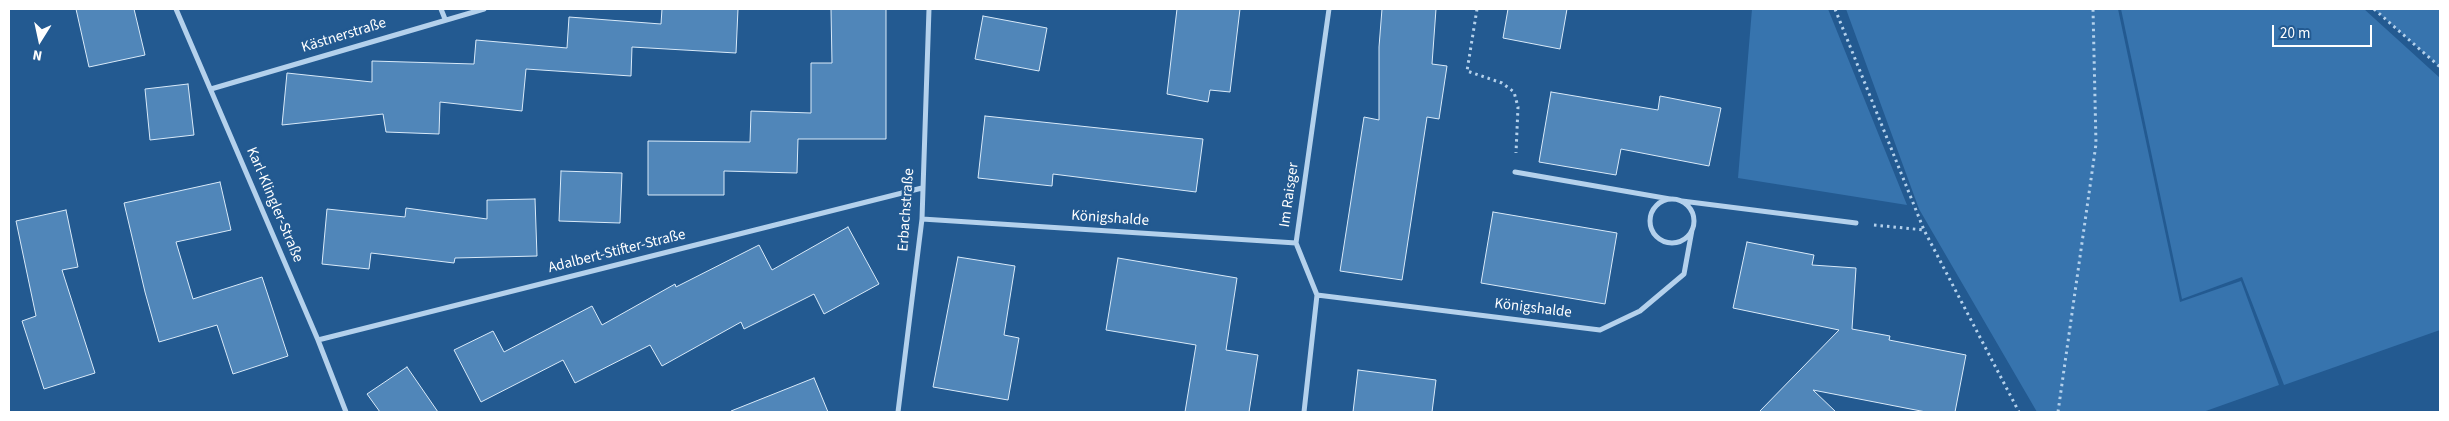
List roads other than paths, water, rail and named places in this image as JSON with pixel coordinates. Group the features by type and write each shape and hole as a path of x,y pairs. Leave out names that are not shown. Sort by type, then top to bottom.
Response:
{"street":[{"name":"Karl-Klingler-Straße","path":"176,9 318,340 346,412"},
{"path":"441,9 445,19"},
{"name":"Kästnerstraße","path":"211,89 484,9"},
{"name":"Erbachstraße","path":"898,412 922,219 929,9"},
{"name":"Im Raisger","path":"1304,412 1317,295 1296,243 1329,9"},
{"path":"1515,172 1682,201 1856,223"},
{"name":"Adalbert-Stifter-Straße","path":"318,340 922,188"},
{"path":"1670,199 1659,203 1652,211 1650,222 1652,232 1660,240 1674,243 1686,238 1692,230"},
{"name":"Königshalde","path":"1317,295 1600,330 1640,311 1684,274 1694,219 1690,208 1682,201"},
{"name":"Königshalde","path":"922,219 1296,243"}]}
